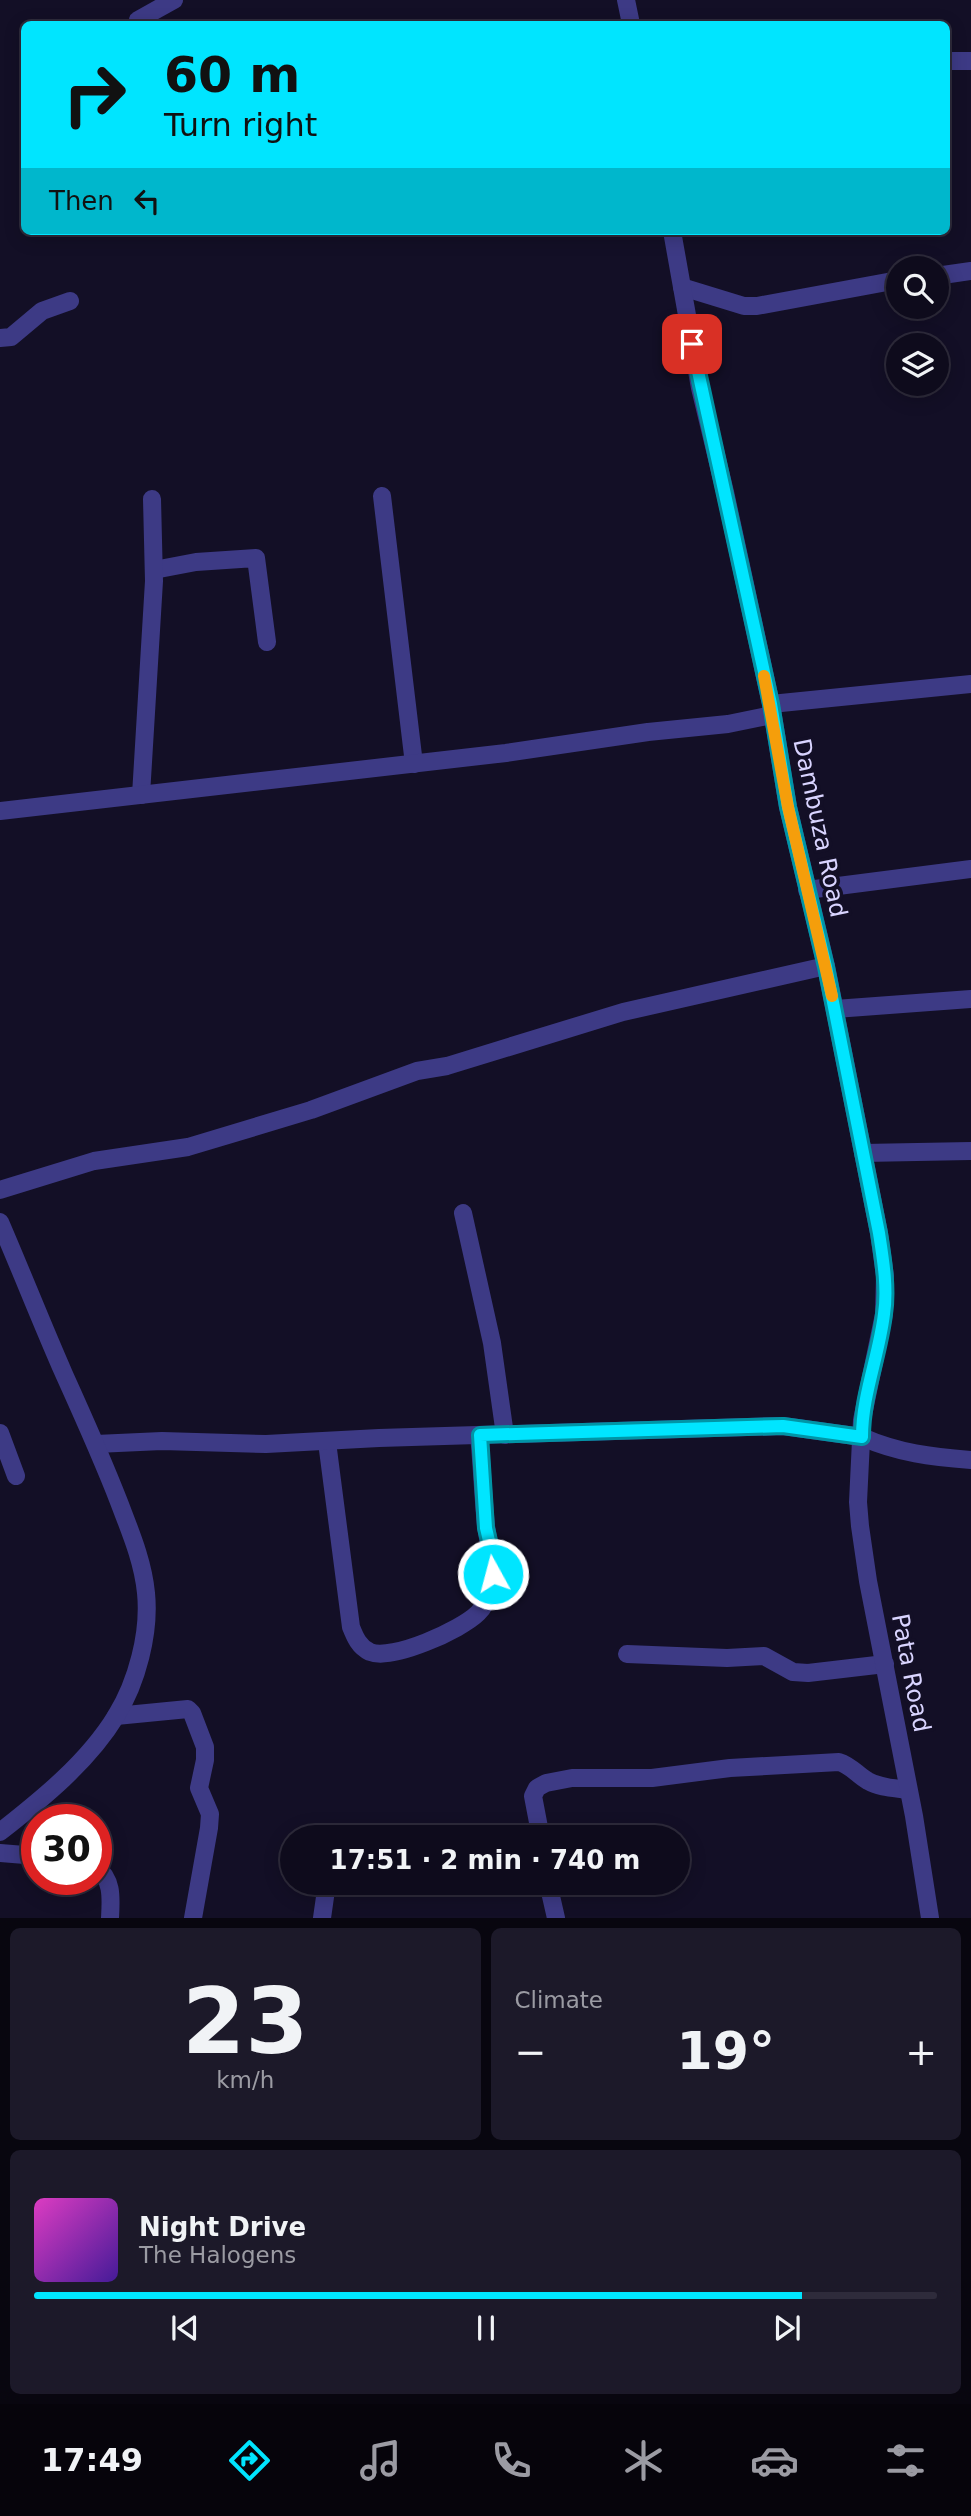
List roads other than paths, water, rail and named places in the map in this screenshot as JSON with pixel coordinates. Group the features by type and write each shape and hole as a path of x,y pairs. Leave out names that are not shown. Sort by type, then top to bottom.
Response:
{"street":[{"path":"138,20 174,0"},
{"path":"626,0 630,21"},
{"path":"950,61 971,61"},
{"name":"Dambuza Road","path":"672,235 700,388 771,710 788,807 835,1009 879,1233 885,1300 879,1342 867,1390 862,1437"},
{"path":"949,274 971,271"},
{"path":"682,286 744,306 757,306 886,282"},
{"path":"0,338 11,337 42,311 70,302"},
{"path":"382,496 414,764"},
{"path":"141,795 154,570 152,499"},
{"path":"154,570 196,562 256,558 267,642"},
{"path":"0,811 414,764 648,732 728,724 771,710 971,684"},
{"path":"807,890 971,869"},
{"path":"0,1190 94,1161 188,1147 312,1110 417,1071 457,1062 601,1018 826,967"},
{"path":"835,1009 971,999"},
{"path":"863,1153 971,1151"},
{"path":"463,1213 492,1343 505,1435"},
{"path":"0,1222 96,1444 134,1541 146,1594 146,1623 140,1657 116,1716 75,1766 32,1807 0,1832"},
{"path":"96,1444 162,1441 239,1444 327,1442 379,1438 783,1426 862,1437 887,1448 927,1457 971,1460"},
{"path":"0,1433 16,1476"},
{"path":"327,1442 351,1626 361,1646 370,1652 382,1654 411,1648 471,1619 487,1601 493,1574 493,1558 486,1528 480,1435"},
{"name":"Pata Road","path":"862,1437 858,1502 860,1526 930,1917"},
{"path":"627,1654 727,1658 764,1656 793,1672 808,1673 885,1664"},
{"path":"116,1716 187,1709 192,1713 205,1746 199,1788 210,1814 193,1917"},
{"path":"539,1825 533,1796 537,1788 559,1780 652,1778 730,1768 839,1762 849,1765 867,1781 881,1787 908,1790"},
{"path":"0,1853 21,1855"},
{"path":"109,1895 110,1917"},
{"path":"322,1917 325,1895"},
{"path":"551,1895 556,1917"}]}
